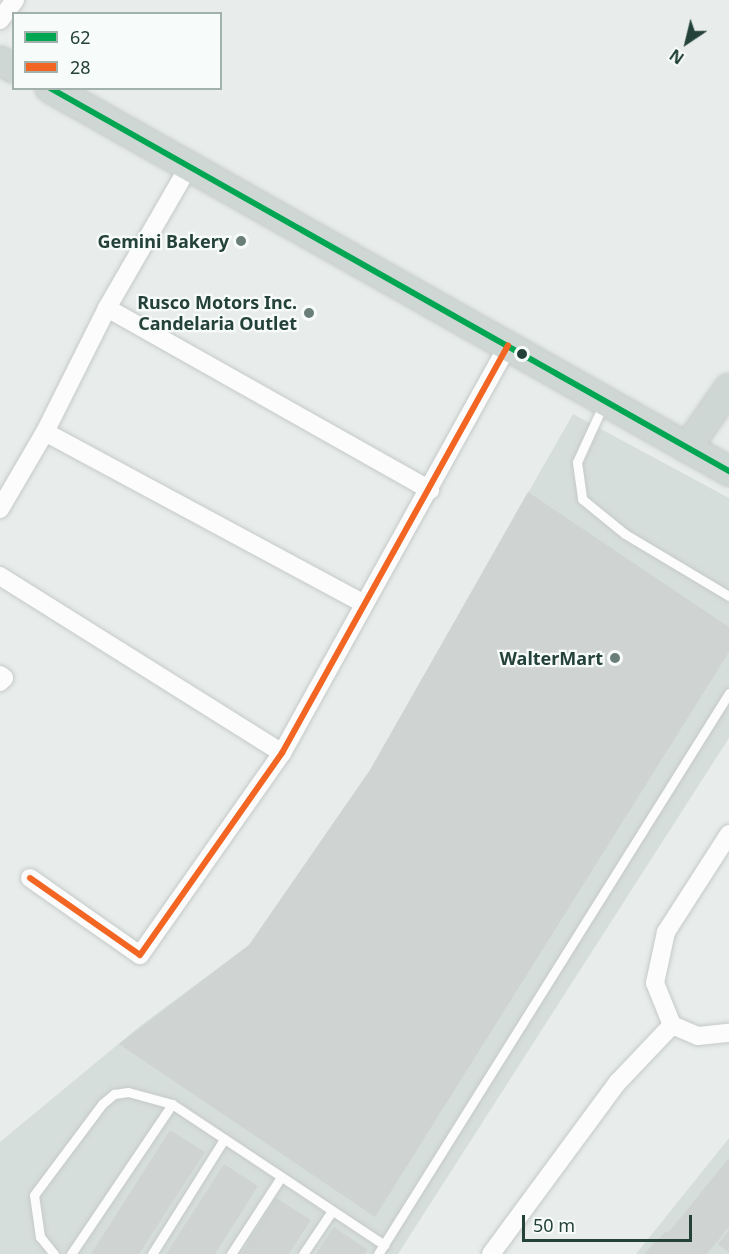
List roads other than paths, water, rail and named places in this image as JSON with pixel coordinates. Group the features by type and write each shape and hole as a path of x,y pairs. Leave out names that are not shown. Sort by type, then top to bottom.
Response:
{"main road":[{"path":"54,90 729,471"},
{"path":"687,448 729,388"}],"street":[{"path":"0,20 15,0"},
{"path":"0,509 45,432 107,308 189,166"},
{"path":"107,308 430,490"},
{"path":"30,878 140,955 282,753 508,346"},
{"path":"45,432 364,604"},
{"path":"0,576 282,753"},
{"path":"0,675 4,678 0,682"},
{"path":"729,834 666,932 655,983 672,1025 698,1036 729,1033"},
{"path":"491,1254 618,1082 672,1025"}],"lane":[{"path":"605,401 577,462 582,499 625,534 729,596"},
{"path":"378,1254 729,693"},
{"path":"54,1254 40,1237 34,1195 102,1104 114,1094 128,1092 172,1104 384,1245"},
{"path":"71,1254 172,1104"},
{"path":"152,1254 224,1138"},
{"path":"231,1254 281,1177"},
{"path":"303,1254 332,1211"}],"place":[{"name":"Gemini Bakery","path":"241,241"},
{"name":"Rusco Motors Inc. Candelaria Outlet","path":"309,313"},
{"name":"WalterMart","path":"615,658"}]}
